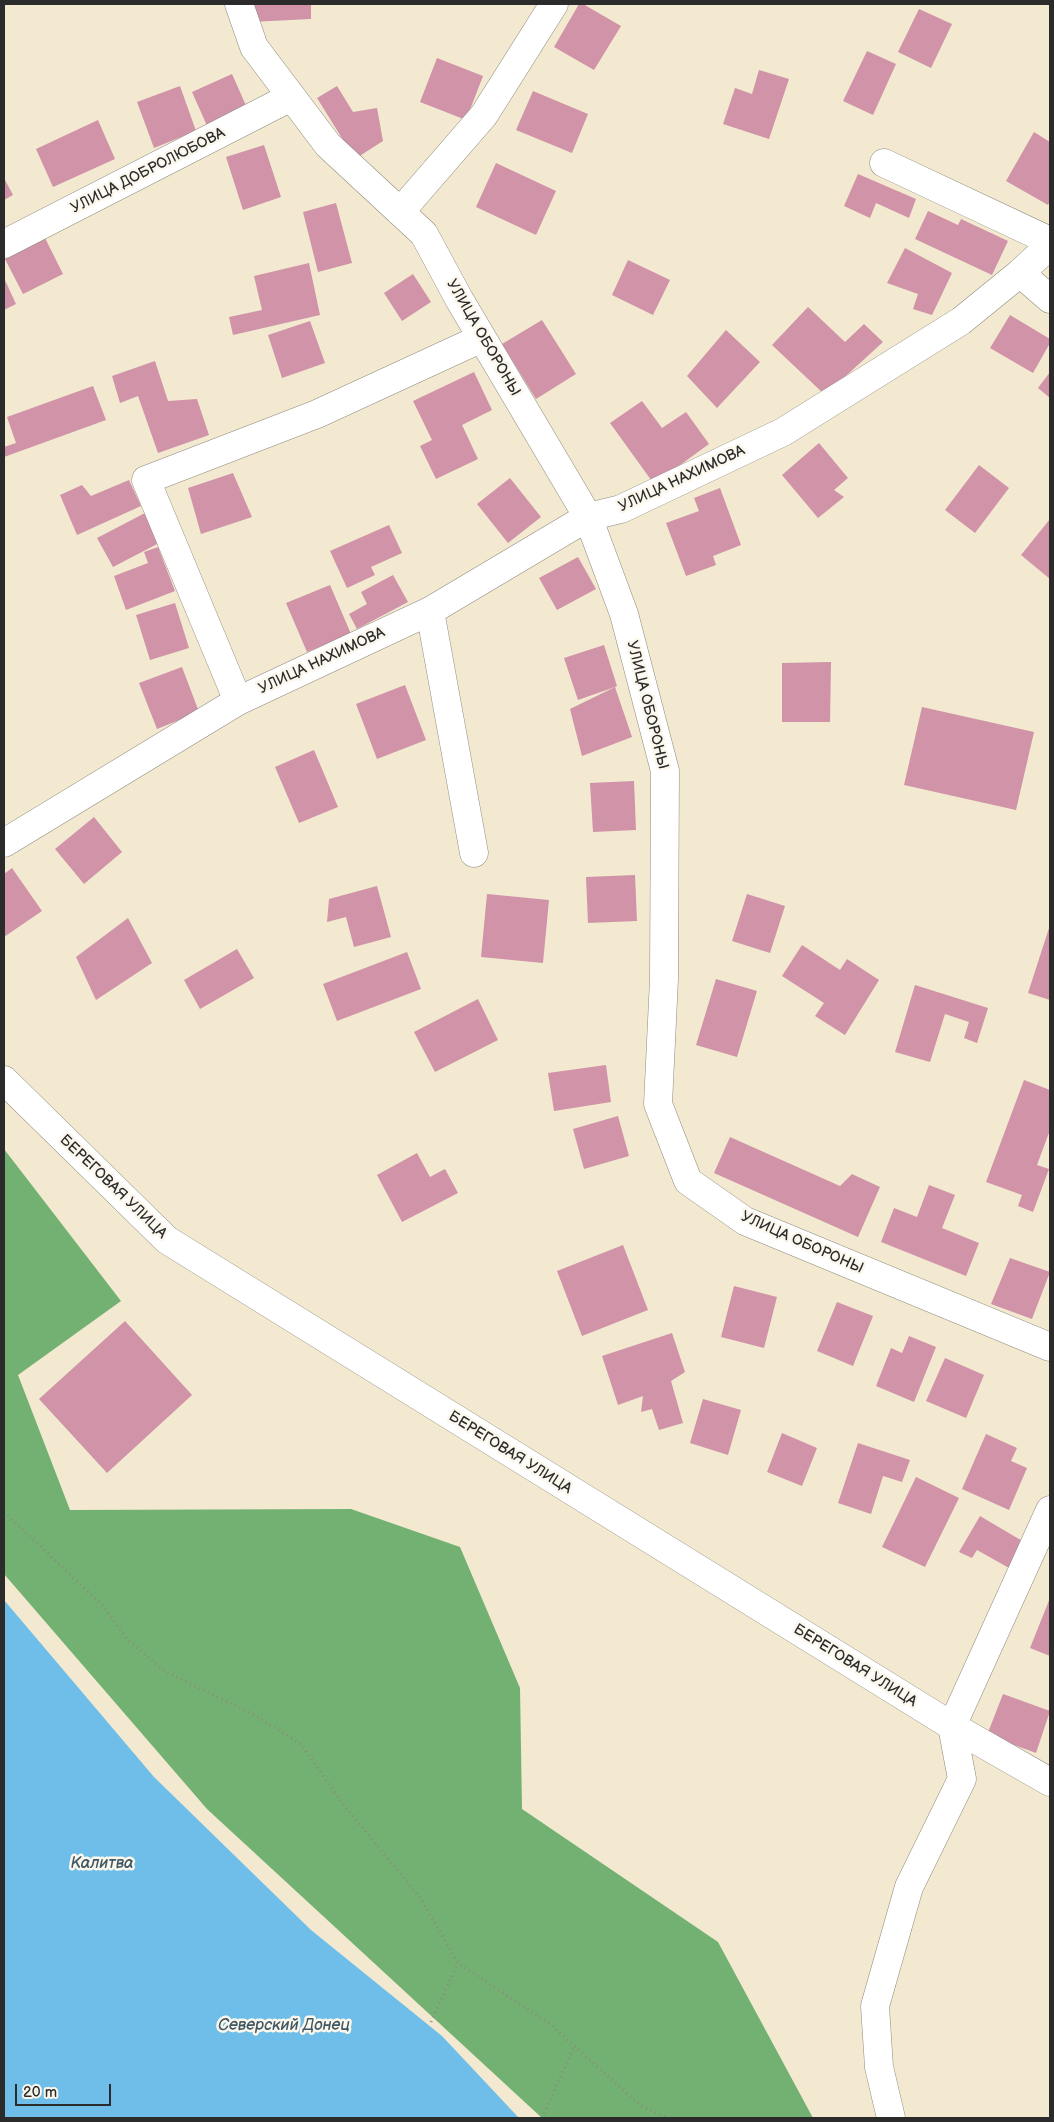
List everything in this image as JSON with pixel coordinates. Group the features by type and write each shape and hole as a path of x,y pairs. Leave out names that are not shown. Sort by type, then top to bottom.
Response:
{"street":[{"name":"УЛИЦА ОБОРОНЫ","path":"239,4 254,47 328,145 424,234 482,338 588,517 624,614 665,771 664,979 658,1104 688,1181 745,1221 1050,1347"},
{"path":"400,212 484,115 554,4"},
{"name":"УЛИЦА ДОБРОЛЮБОВА","path":"4,244 291,97"},
{"path":"884,163 1050,241"},
{"name":"УЛИЦА НАХИМОВА","path":"4,843 238,701 430,611 588,517 621,509 783,432 961,321 1020,274 1050,246"},
{"path":"1020,274 1050,300"},
{"path":"238,701 146,480 317,414 482,338"},
{"path":"430,611 474,853"},
{"name":"БЕРЕГОВАЯ УЛИЦА","path":"4,1080 167,1240 952,1726 1050,1782"},
{"path":"891,2118 879,2067 875,2006 909,1886 962,1779 952,1726 1050,1510"}],"path":[{"path":"4,1512 102,1605 126,1639 162,1670 256,1716 301,1744 338,1799 420,1900 458,1963 551,2025 641,2106 668,2118"},
{"path":"431,2022 458,1963"},
{"path":"542,2118 574,2046"}],"green space":[{"path":"4,1149 121,1301 18,1375 70,1510 351,1509 460,1547 520,1688 522,1809 718,1942 813,2118 542,2118 207,1809 4,1574"}],"water":[{"path":"4,1600 154,1777 311,1930 442,2036 519,2118 4,2118"}],"building":[{"path":"248,4 311,4 311,19 250,22"},
{"path":"579,4 583,4 621,26 594,70 554,47"},
{"path":"919,9 952,24 931,68 898,52"},
{"path":"867,51 896,64 873,115 843,101"},
{"path":"437,58 483,76 466,120 420,102"},
{"path":"759,70 789,79 769,139 723,124 735,88 752,94"},
{"path":"232,74 248,110 208,128 192,92"},
{"path":"180,86 196,131 154,148 137,102"},
{"path":"337,86 353,112 377,108 383,141 355,159 317,98"},
{"path":"533,91 588,114 572,153 516,130"},
{"path":"98,120 115,159 53,187 36,149"},
{"path":"1034,132 1050,142 1050,201 1048,205 1006,181"},
{"path":"264,145 281,197 243,210 226,157"},
{"path":"496,163 556,191 536,235 476,207"},
{"path":"858,174 916,199 909,218 876,203 870,218 844,206"},
{"path":"4,178 13,195 4,200"},
{"path":"336,203 352,263 318,272 303,212"},
{"path":"928,211 958,225 961,219 1008,241 992,275 915,239"},
{"path":"45,238 63,274 23,294 5,259"},
{"path":"905,248 952,273 932,315 913,309 918,294 887,283"},
{"path":"628,260 670,280 653,315 612,295"},
{"path":"309,263 320,315 233,335 229,317 262,310 254,276"},
{"path":"413,274 431,302 402,321 384,293"},
{"path":"4,278 16,304 4,310"},
{"path":"808,307 845,342 864,324 883,342 825,395 772,345"},
{"path":"1010,315 1050,339 1050,343 1033,373 990,348"},
{"path":"542,320 576,374 536,399 502,344"},
{"path":"310,321 325,363 282,378 268,335"},
{"path":"726,330 760,362 717,408 687,376"},
{"path":"155,361 168,401 197,399 209,435 158,453 138,396 120,403 112,376"},
{"path":"474,372 492,410 462,425 478,459 436,479 420,446 432,440 413,401"},
{"path":"1050,372 1050,398 1038,388"},
{"path":"93,386 106,420 4,457 4,447 16,443 7,417"},
{"path":"642,401 662,428 686,412 709,444 654,484 610,423"},
{"path":"819,443 848,478 834,490 844,497 818,518 782,475"},
{"path":"979,465 1009,488 975,533 945,510"},
{"path":"233,473 252,517 201,534 188,488"},
{"path":"510,478 541,517 508,543 477,504"},
{"path":"129,480 141,506 77,535 60,495 82,485 91,496"},
{"path":"720,488 741,545 713,556 716,565 686,576 666,523 699,511 694,498"},
{"path":"145,513 161,542 113,567 97,538"},
{"path":"1050,519 1050,579 1021,555"},
{"path":"389,525 402,553 371,567 375,575 347,588 330,551"},
{"path":"158,547 175,591 126,610 114,576 148,563 144,552"},
{"path":"578,557 596,589 557,610 539,578"},
{"path":"393,575 408,602 357,629 349,614 367,604 361,592"},
{"path":"330,585 351,634 307,652 286,603"},
{"path":"175,603 189,648 150,660 136,615"},
{"path":"604,645 617,686 578,700 564,658"},
{"path":"831,662 830,722 782,722 782,663"},
{"path":"182,667 199,712 157,729 139,683"},
{"path":"405,685 426,740 377,759 356,704"},
{"path":"615,687 632,737 582,756 570,709"},
{"path":"922,707 1034,732 1016,810 904,785"},
{"path":"314,750 338,807 299,823 275,767"},
{"path":"634,781 636,830 593,832 590,783"},
{"path":"94,817 122,852 84,884 55,849"},
{"path":"12,868 42,911 4,937 4,874"},
{"path":"635,875 637,921 588,923 586,877"},
{"path":"377,886 391,937 354,947 346,917 327,922 329,899"},
{"path":"487,894 549,900 543,963 481,957"},
{"path":"747,894 785,906 770,953 732,941"},
{"path":"128,918 152,963 96,1000 76,957"},
{"path":"1050,925 1050,1000 1028,993"},
{"path":"802,945 840,970 847,959 879,980 845,1035 815,1016 824,1003 782,976"},
{"path":"237,949 254,978 200,1009 184,980"},
{"path":"407,952 421,989 337,1021 323,984"},
{"path":"716,979 757,991 737,1057 696,1045"},
{"path":"915,985 988,1008 977,1043 964,1038 969,1022 945,1014 930,1062 895,1052"},
{"path":"478,999 498,1040 435,1072 414,1032"},
{"path":"606,1065 611,1102 554,1111 548,1073"},
{"path":"1024,1080 1050,1090 1050,1130 1037,1165 1049,1169 1033,1212 1018,1206 1022,1195 986,1182"},
{"path":"618,1116 629,1156 584,1169 573,1129"},
{"path":"730,1137 840,1186 852,1174 880,1187 858,1237 714,1173"},
{"path":"417,1153 430,1177 445,1169 458,1193 402,1222 377,1175"},
{"path":"929,1185 955,1195 942,1228 979,1243 966,1276 881,1242 894,1208 917,1217"},
{"path":"623,1245 648,1310 582,1336 557,1271"},
{"path":"1010,1258 1050,1272 1032,1319 991,1304"},
{"path":"734,1286 777,1297 764,1348 721,1337"},
{"path":"837,1302 873,1316 853,1366 817,1351"},
{"path":"125,1321 192,1395 107,1473 39,1399"},
{"path":"672,1333 685,1372 671,1381 683,1423 659,1430 652,1409 641,1412 643,1396 618,1405 602,1356"},
{"path":"909,1336 936,1347 914,1402 876,1386 891,1348 902,1353"},
{"path":"945,1358 984,1375 966,1418 926,1401"},
{"path":"703,1399 741,1410 728,1455 690,1443"},
{"path":"782,1433 817,1448 802,1486 767,1472"},
{"path":"986,1434 1017,1448 1011,1461 1027,1468 1009,1510 962,1489"},
{"path":"858,1443 910,1460 902,1482 883,1476 871,1514 838,1503"},
{"path":"916,1477 959,1498 925,1567 882,1547"},
{"path":"980,1516 1024,1542 1009,1568 977,1550 972,1558 959,1552"},
{"path":"1050,1598 1050,1656 1030,1648"},
{"path":"1003,1694 1050,1711 1036,1753 987,1735"}],"water label":[{"name":"Калитва","path":"102,1864"},
{"name":"Северский Донец","path":"284,2026"}]}
